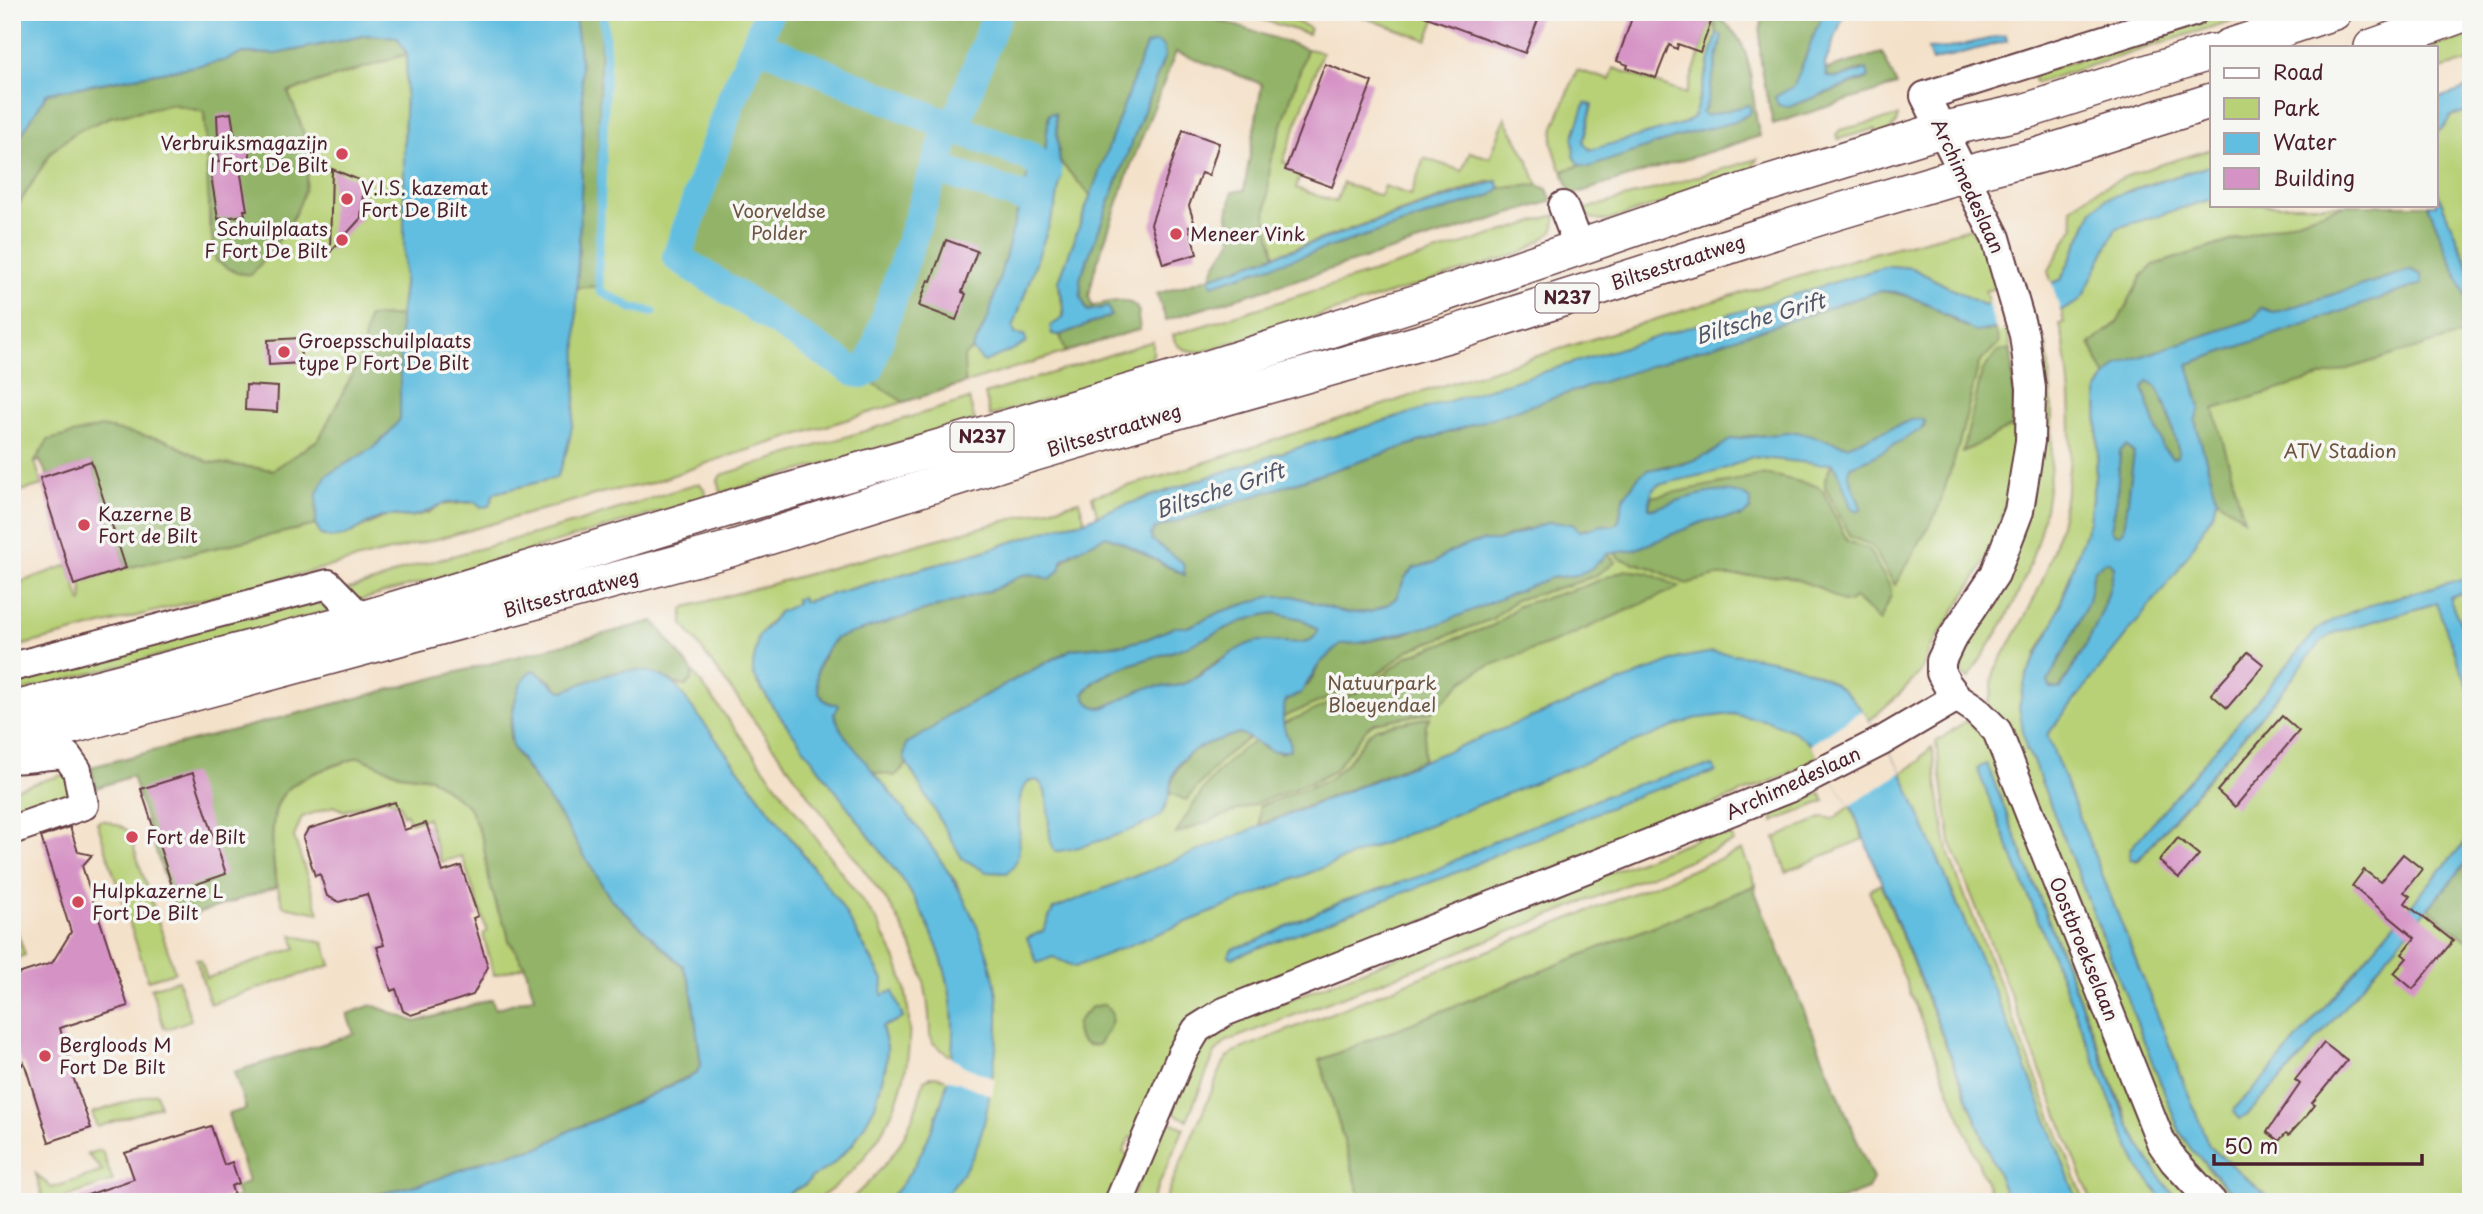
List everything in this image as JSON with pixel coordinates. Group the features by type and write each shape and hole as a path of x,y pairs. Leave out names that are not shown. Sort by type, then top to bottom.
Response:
{"main road":[{"path":"2231,46 2334,12"},
{"path":"2375,46 2469,12"},
{"name":"Biltsestraatweg","path":"12,710 362,619 719,511 948,447 1428,299 1744,191 1941,130 2026,111 2210,53"},
{"name":"Biltsestraatweg","path":"12,742 730,549 1167,414 1451,334 1965,174 2040,155 2210,102"}],"street":[{"name":"Archimedeslaan","path":"1119,1202 1182,1054 1197,1029 1224,1012 1744,807 1827,771 1957,697 1941,673 1941,660 1951,640 1995,574 2019,511 2031,440 2031,388 2024,335 1996,238 1925,96 2193,12"},
{"path":"1563,206 1579,248"},
{"path":"12,667 328,584 362,619"},
{"name":"Oostbroekselaan","path":"1957,697 1975,709 1997,731 2161,1142 2174,1161 2212,1202"},
{"path":"12,758 22,760 58,754 67,756 77,770 84,805 12,830"}],"green space":[{"name":"Voorveldse Polder","path":"553,12 1175,12 1091,196 1059,281 1063,313 1052,334 1060,335 1066,352 719,459 648,484 605,492 452,535 12,648 12,585 68,565 81,602 81,582 126,568 316,525 321,535 345,536 388,515 410,517 428,513 440,505 476,502 494,493 556,478 566,452 572,423 576,360"},
{"path":"574,12 599,12 601,26 597,211 600,286 577,288 583,115"},
{"path":"764,12 1194,12 1307,49 1270,162 1266,217 1275,255 1211,277 1215,265 1232,240 1228,215 1232,192 1244,190 1262,84 1176,52 1129,170 1094,272 1089,296 1092,306 1124,301 1135,306 1139,312 1140,329 1066,352 1060,335 1111,316 1108,307 1088,311 1081,297 1080,279 1165,55 1146,45 1091,196 1060,162 1055,113 1049,114 1045,152 1043,156 1033,157 989,316 972,350 964,356 965,383 904,402 762,316 679,260"},
{"path":"1238,12 1276,12 1310,28 1308,34"},
{"path":"1349,12 1432,12 1437,14 1427,40"},
{"path":"1744,12 1823,12 1794,86 1775,97 1788,107 1866,79 1869,77 1862,69 1839,78 1829,77 1824,70 1882,53 1897,85 1773,124 1760,56 1763,15"},
{"path":"2228,12 2259,12 2036,83 2033,77 2036,73"},
{"path":"1713,15 1717,34 1694,117 1685,123 1596,150 1586,148 1583,139 1577,158 1580,165 1563,171 1552,143 1554,127 1577,70 1610,80 1614,68 1686,94"},
{"path":"1713,15 1728,25 1745,53 1760,136 1571,195 1563,171 1580,165 1590,166 1743,118 1749,105 1706,116 1702,113 1706,107 1722,36 1717,34"},
{"path":"368,35 397,37 407,54 288,92 307,147 308,172 305,189 292,220 251,275 237,273 216,261 209,206 204,112 173,104 110,117 77,131 52,151 12,215 12,150 47,93 222,61 243,53 276,54"},
{"path":"2471,36 2471,61 2438,69 2438,46 2433,46"},
{"path":"1307,49 1322,52 1283,162 1302,168 1296,188 1336,202 1343,183 1380,196 1384,186 1411,195 1424,158 1462,171 1470,152 1490,158 1505,118 1538,185 1500,188 1497,181 1487,182 1275,255 1266,217 1270,162"},
{"path":"407,54 404,285 400,316 368,317 362,356 319,439 273,470 208,462 166,440 48,440 35,462 42,485 12,494 12,215 52,151 77,131 110,117 173,104 204,112 209,227 301,124 288,92"},
{"path":"2471,110 2471,203 2466,202 2471,213 2471,273 2438,194 2438,131 2451,116"},
{"path":"1898,116 1896,124 1887,132 1877,134 1875,129 1838,139 1836,135 1840,130"},
{"path":"2210,150 2210,166 2130,190 2093,210 2061,280 2052,283 2048,272 2074,226 2071,208 2103,187"},
{"path":"1757,159 1749,175 1607,221 1582,214 1586,209"},
{"path":"1538,185 1547,189 1552,201 1166,320 1157,294 1211,277 1341,244 1492,195 1500,188"},
{"path":"2210,200 2210,206 2342,206 2154,265 2142,276 2117,323 2090,344 2106,377 2097,391 2098,454 2089,521 2054,622 2036,654 2026,749 2181,1134 2211,1172 2241,1202 2223,1202 2167,1131 1986,705 1991,696 1995,670 2043,579 2064,507 2071,415 2060,324 2064,323 2061,310 2078,302 2083,296 2116,228"},
{"path":"2342,206 2428,206 2471,310 2471,340 2467,333 2214,409 2244,519 2217,499 2195,421 2200,407 2188,364 2422,284 2421,275 2411,270 2280,311 2273,312 2263,308 2253,319 2118,364 2106,377 2090,344 2117,323 2142,276 2154,265"},
{"path":"1556,215 1553,232 1522,253 1202,352 1183,349 1174,340 1173,335"},
{"path":"1971,228 1982,246 1996,288 1985,291 1989,304 1983,305 1912,268 1890,266 1274,455 1110,510 1098,517 1092,496 1160,477 1724,298 1881,251"},
{"name":"ATV Stadion","path":"2450,285 2471,340 2471,576 2370,605 2317,630 2129,852 2129,856 2139,860 2320,642 2336,632 2437,603 2471,695 2471,840 2463,844 2266,1076 2235,1108 2246,1116 2299,1060 2471,857 2471,1202 2274,1202 2209,1146 2047,735 2178,570 2200,407"},
{"name":"Natuurpark Bloeyendael","path":"1879,291 1988,332 2007,327 2014,374 2012,471 1997,533 1973,583 1931,646 1923,667 1906,687 1851,734 1786,775 1226,1001 1135,1139 1130,1137 1123,1152 1128,1155 1108,1202 936,1202 998,1028 997,995 956,882 842,732 1154,529"},
{"path":"1879,291 1923,302 1967,327 1995,330 1999,343 1979,363 1958,448 1937,512 1895,585 1871,545 1850,537 1825,487 1825,479 1832,463 1837,469 1851,507 1859,510 1861,508 1848,473 1850,466 1869,459 1924,427 1925,422 1921,419 1914,419 1847,446 1834,442 1775,436 1737,438 1697,460 1652,469 1643,474 1627,495 1619,521 1614,526 1603,525 1580,531 1525,529 1498,541 1483,541 1448,553 1434,563 1414,568 1406,576 1396,598 1371,612 1346,613 1293,596 1272,596 1223,611 1188,627 1175,627 1147,639 1126,644 1072,649 950,714 929,731 906,744 904,758 907,764 895,776 872,772 842,732 834,714 839,706 826,701 816,685 818,668 836,638 995,589 1022,575 1031,574 1050,579 1074,552 1106,536 1184,575 1183,563 1152,541 1151,534 1154,529"},
{"path":"400,316 400,419 388,435 373,448 327,475 317,493 316,525 126,568 91,462 48,476 40,461 35,462 48,440 101,427 166,440 208,462 273,470 319,439 362,356 368,317"},
{"path":"1153,341 1153,355 1115,380 990,416 985,394"},
{"path":"2046,343 2052,450 2043,519 2021,586 2001,627 1968,679 1961,672 1961,657 1997,597 2010,567 2038,344"},
{"path":"2011,349 2015,425 1963,452 1982,372 1997,352"},
{"path":"2148,381 2154,385 2164,401 2179,451 2177,457 2172,458 2163,448 2143,388"},
{"path":"969,399 975,421 721,493 718,480 721,475"},
{"path":"2126,446 2134,453 2124,530 2120,534 2114,534 2111,529 2117,497 2120,451"},
{"path":"1766,474 1817,486 1823,491 1847,541 1868,549 1891,588 1891,595 1880,621 1855,598 1843,602 1820,588 1786,576 1716,576 1686,584 1652,568 1620,559 1614,553 1646,544 1707,520 1740,517 1751,504 1747,497 1722,493 1699,496 1652,509 1649,506 1651,497"},
{"path":"700,484 705,490 706,498 358,601 345,590 381,580 404,569 578,522"},
{"path":"1079,501 1085,521 803,602 801,598 796,600 797,604 773,618 766,626 758,645 757,683 908,888 930,928 945,969 949,990 952,1058 933,1043 920,968 891,907 683,624 683,609"},
{"path":"1607,554 1616,562 1596,575 1516,600 1492,619 1409,650 1369,681 1281,718 1286,700 1309,684 1320,663 1341,644 1403,634 1550,578 1581,571"},
{"path":"2105,562 2110,562 2114,567 2100,615 2059,689 2050,688 2048,681 2076,627 2094,570"},
{"path":"1625,570 1648,573 1680,587 1562,639 1481,669 1461,683 1432,712 1374,723 1367,728 1334,771 1176,834 1210,782 1242,749 1255,741 1265,748 1282,753 1291,745 1282,724 1367,688 1408,656 1494,625 1518,606 1582,587"},
{"path":"2471,590 2471,647 2449,598"},
{"path":"308,598 334,610 12,694 12,679"},
{"path":"1275,613 1302,619 1317,629 1317,635 1310,641 1270,641 1218,661 1186,683 1172,687 1153,687 1102,708 1095,707 1086,700 1084,694 1091,685 1115,671 1182,648 1251,618"},
{"path":"654,621 693,672 686,686 656,674 632,671 609,674 564,691 534,670 528,673 519,688 513,708 510,737 517,755 566,825 610,898 683,966 691,985 701,1065 696,1073 569,1131 542,1147 489,1159 435,1180 349,1202 225,1202 239,1197 235,1188 248,1182 228,1114 246,1109 234,1072 354,1034 347,1014 372,1005 416,1022 492,999 495,1009 534,997 525,966 509,940 498,911 488,876 483,840 469,807 431,778 400,774 359,757 320,771 292,785 279,801 273,824 276,887 178,920 132,776 96,788 91,767"},
{"path":"693,672 877,921 895,959 905,989 909,1025 908,1050 905,1074 889,1119 877,1140 845,1178 824,1195 810,1202 773,1202 806,1184 812,1177 831,1166 852,1145 875,1106 886,1064 887,1047 882,1027 903,1018 881,996 883,980 839,902 675,685 686,686"},
{"path":"1430,717 1426,724 1423,760 1260,825 1259,806 1328,780 1346,764 1376,728"},
{"path":"1966,721 1988,738 2201,1202 2181,1202 2173,1194 2133,1134 1987,764 1978,769 2130,1149 2140,1169 2165,1202 2092,1202 1951,843 1936,742"},
{"path":"1240,733 1250,737 1224,757 1186,800 1169,793 1178,767 1193,751"},
{"path":"1932,747 1950,858 2085,1202 2078,1202 2034,1087 1902,773 1921,760"},
{"path":"359,757 400,774 431,778 469,807 483,840 488,876 498,911 509,941 525,966 494,975 483,934 487,931 462,856 441,862 427,818 410,823 407,814 403,815 400,805 386,798 344,811 334,806 302,817 294,837 319,913 283,906 276,880 272,847 279,801 286,791 302,779"},
{"path":"69,773 69,792 36,815 12,822 12,790"},
{"path":"1820,793 1825,801 1773,822 1773,813"},
{"path":"1851,806 1863,839 1786,872 1775,838 1824,817 1833,819"},
{"path":"103,820 125,828 131,835 175,972 148,980 97,822"},
{"path":"1728,826 1734,842 1227,1041 1215,1053 1187,1120 1168,1111 1198,1045 1218,1028"},
{"path":"1742,850 1756,885 1320,1060 1362,1202 1164,1202 1224,1062 1233,1052"},
{"path":"2471,857 2471,944 2429,908"},
{"path":"1881,884 2009,1202 1994,1202 1869,890"},
{"path":"1756,885 1755,892 1873,1179 1868,1189 1834,1202 1362,1202 1320,1060"},
{"path":"12,916 25,955 12,960"},
{"path":"292,935 324,943 331,965 210,1004 196,959 201,960 207,978 296,948"},
{"path":"178,980 191,1020 167,1029 151,988"},
{"path":"1104,1004 1112,1013 1111,1024 1098,1045 1088,1045 1078,1037 1077,1022 1090,1008"},
{"path":"934,1076 949,1079 932,1129 908,1176 885,1202 848,1202 897,1148 912,1118 924,1080"},
{"path":"156,1093 160,1106 97,1127 92,1113"},
{"path":"1164,1119 1184,1128 1151,1202 1130,1202"},
{"path":"100,1150 113,1181 52,1202 44,1202 36,1174 52,1188 103,1171 87,1154"}],"water":[{"path":"12,12 574,12 583,114 576,383 571,433 556,478 494,493 489,506 481,507 476,502 447,503 413,516 386,516 338,537 321,535 316,525 317,493 327,475 373,448 400,419 407,54 397,37 368,35 276,54 243,53 223,61 47,93 12,150"},
{"path":"1823,12 1845,12 1825,64 1826,75 1839,78 1867,69 1869,77 1788,107 1778,105 1775,97 1794,86"},
{"path":"1717,34 1722,36 1706,107 1702,113 1706,116 1749,105 1751,112 1735,122 1686,134 1589,167 1580,165 1574,157 1573,139 1585,103 1592,105 1583,143 1590,150 1685,123 1694,117"},
{"path":"2006,35 2007,41 1932,61 1928,49 1949,48"},
{"path":"1156,42 1163,46 1165,55 1080,279 1081,297 1087,311 1108,307 1111,316 1060,335 1052,334 1050,326 1063,318 1064,313 1059,281 1146,45"},
{"path":"2471,87 2471,110 2451,116 2438,131 2438,98"},
{"path":"1055,113 1061,176 1056,205 1013,328 1015,334 1024,335 1027,342 984,362 972,350 989,316 1033,156 1043,156 1049,114"},
{"name":"Biltsche Grift","path":"2210,166 2210,200 2116,228 2083,296 2067,308 2007,327 1976,332 1924,302 1896,292 1879,291 1154,529 1152,540 1183,563 1185,575 1106,536 1062,560 1061,569 1050,579 1031,574 1022,575 995,589 836,638 820,661 818,689 825,700 838,704 834,714 842,732 937,854 957,887 975,921 988,957 998,1004 997,1042 988,1103 972,1158 941,1202 885,1202 901,1186 919,1157 944,1094 951,1063 952,1004 937,946 908,888 771,704 753,674 758,637 779,612 797,604 796,599 801,598 804,602 1085,521 1110,510 1274,455 1890,266 1912,268 1983,305 2061,280 2093,210 2105,199"},
{"path":"1497,181 1500,188 1492,195 1212,285 1210,280 1211,277"},
{"path":"2438,194 2471,273 2471,310 2428,206 2438,206"},
{"path":"2411,270 2421,275 2422,284 2188,364 2200,408 2195,421 2217,499 2213,513 2178,570 2047,735 2209,1146 2274,1202 2241,1202 2191,1149 2181,1134 2026,749 2019,707 2026,677 2054,622 2089,521 2098,454 2097,391 2106,377 2118,364 2253,319 2261,308 2280,311","holes":["2148,381 2154,385 2164,401 2179,451 2177,457 2172,458 2163,448 2143,388","2126,446 2134,453 2124,530 2115,534 2111,529 2117,497 2120,451","2105,562 2110,562 2114,567 2106,599 2086,646 2060,689 2050,688 2048,681 2088,601 2094,570"]},
{"path":"1914,419 1925,422 1920,430 1869,459 1850,466 1848,473 1861,508 1859,510 1851,507 1837,469 1832,463 1752,457 1719,471 1658,485 1649,502 1649,508 1653,509 1689,497 1729,492 1741,494 1750,500 1751,509 1743,516 1705,521 1634,550 1607,554 1592,568 1578,575 1550,578 1439,624 1359,643 1341,644 1320,663 1301,693 1286,700 1283,718 1291,745 1289,751 1272,751 1240,733 1199,748 1182,760 1176,769 1164,810 1142,825 1077,847 1055,851 1050,834 1046,794 1037,780 1028,782 1022,791 1020,802 1018,854 1015,865 1007,873 986,872 962,858 904,758 906,744 929,731 950,714 1072,649 1126,644 1147,639 1175,627 1188,627 1223,611 1272,596 1293,596 1346,613 1371,612 1396,598 1406,576 1414,568 1434,563 1467,545 1498,541 1549,522 1572,524 1580,531 1603,525 1614,526 1619,521 1623,499 1639,476 1647,470 1683,464 1710,454 1731,439 1797,432 1847,446","holes":["1275,613 1302,619 1317,629 1315,636 1309,640 1291,643 1254,642 1184,684 1147,688 1102,708 1095,707 1086,699 1084,693 1091,684 1115,670 1183,648 1251,618"]},
{"path":"2471,576 2471,590 2449,598 2471,647 2471,695 2436,603 2336,632 2320,642 2282,691 2138,860 2130,859 2130,849 2317,630 2370,605"},
{"path":"1713,652 1774,660 1814,673 1832,682 1862,710 1902,773 2034,1087 2078,1202 2009,1202 1851,806 1810,744 1795,732 1768,721 1732,714 1693,719 1075,967 1053,957 1037,963 1027,938 1043,931 1053,909 1680,658"},
{"path":"534,670 564,691 606,675 634,670 662,676 675,685 839,902 883,980 882,995 893,991 903,1018 882,1027 887,1047 886,1064 875,1106 864,1126 852,1145 831,1166 812,1177 806,1184 773,1202 349,1202 435,1180 489,1159 542,1147 569,1131 696,1074 701,1065 691,985 683,966 610,898 566,825 512,746 513,715 518,691 527,674"},
{"path":"1987,764 2123,1112 2155,1171 2181,1202 2165,1202 2140,1169 2130,1149 1977,768"},
{"path":"1713,766 1716,772 1641,794 1509,848 1463,870 1232,958 1228,955 1232,949 1257,941 1343,901 1427,874 1499,839 1625,788 1683,771"},
{"path":"2471,840 2471,857 2462,868 2299,1060 2246,1116 2240,1119 2234,1112 2236,1107 2266,1076 2463,844"}],"pier":[{"path":"2051,280 2061,314 1997,333 1987,300"},
{"path":"1862,710 1902,772 1850,806 1810,745"},
{"path":"949,1055 964,1066 995,1079 992,1096 945,1079"}],"building":[{"path":"1422,12 1541,12 1525,53 1421,15"},
{"path":"1634,12 1691,12 1691,15 1711,22 1700,52 1678,44 1677,49 1669,45 1656,78 1627,68 1628,65 1617,61"},
{"path":"1325,64 1372,82 1332,187 1285,170"},
{"path":"231,113 235,138 250,137 250,162 239,163 247,210 244,210 245,215 218,219 209,163 219,162 217,115"},
{"path":"1183,130 1219,143 1209,175 1201,173 1189,206 1195,225 1189,227 1197,254 1163,264 1151,224"},
{"name":"V.I.S. kazemat Fort De Bilt","path":"332,169 364,182 361,218 330,252"},
{"path":"946,240 977,251 962,292 966,294 956,320 919,306"},
{"name":"Groepsschuilplaats type P Fort De Bilt","path":"300,338 301,363 269,365 268,340"},
{"name":"Groepsschuilplaats type P Fort De Bilt","path":"246,385 278,387 277,412 245,410"},
{"name":"Kazerne B Fort de Bilt","path":"91,461 126,568 74,585 40,478"},
{"path":"2248,652 2264,665 2227,708 2211,694"},
{"path":"2282,716 2299,731 2235,807 2217,791"},
{"path":"193,773 226,874 174,892 141,789"},
{"path":"395,802 404,830 426,823 443,872 461,866 478,916 473,918 488,967 473,995 411,1015 403,1011 396,989 391,991 377,947 384,945 367,894 339,902 327,896 320,874 315,876 303,838 308,829"},
{"path":"70,827 78,852 92,855 82,866 128,1006 60,1028 71,1071 91,1128 49,1142 24,1062 22,1065 12,1042 12,976 52,963 71,932 41,837"},
{"path":"2178,838 2199,855 2179,878 2159,861"},
{"path":"2403,854 2422,869 2404,892 2410,896 2405,903 2453,941 2413,989 2394,973 2407,958 2402,954 2415,938 2352,886 2364,870 2380,882"},
{"path":"2324,1043 2347,1061 2312,1103 2315,1105 2308,1114 2289,1135 2286,1133 2279,1141 2267,1132 2300,1084 2295,1080"},
{"path":"211,1126 224,1165 232,1162 239,1183 231,1186 234,1195 213,1202 80,1202 79,1198 134,1179 125,1153"}],"waterway":[{"path":"603,12 606,56 598,273 600,291 632,308 653,312"},
{"path":"756,44 769,12"},
{"path":"998,12 960,112 950,125 935,168 1037,202"},
{"path":"934,171 869,369 864,373 855,372 677,257 730,103 756,44 962,131 1031,157 1047,172 1040,192"}],"place":[{"name":"Verbruiksmagazijn I Fort De Bilt","path":"342,154"},
{"name":"V.I.S. kazemat Fort De Bilt","path":"347,199"},
{"name":"Meneer Vink","path":"1176,234"},
{"name":"Schuilplaats F Fort De Bilt","path":"342,240"},
{"name":"Groepsschuilplaats type P Fort De Bilt","path":"284,352"},
{"name":"Kazerne B Fort de Bilt","path":"84,525"},
{"name":"Fort de Bilt","path":"132,837"},
{"name":"Hulpkazerne L Fort De Bilt","path":"78,902"},
{"name":"Bergloods M Fort De Bilt","path":"45,1056"}]}
